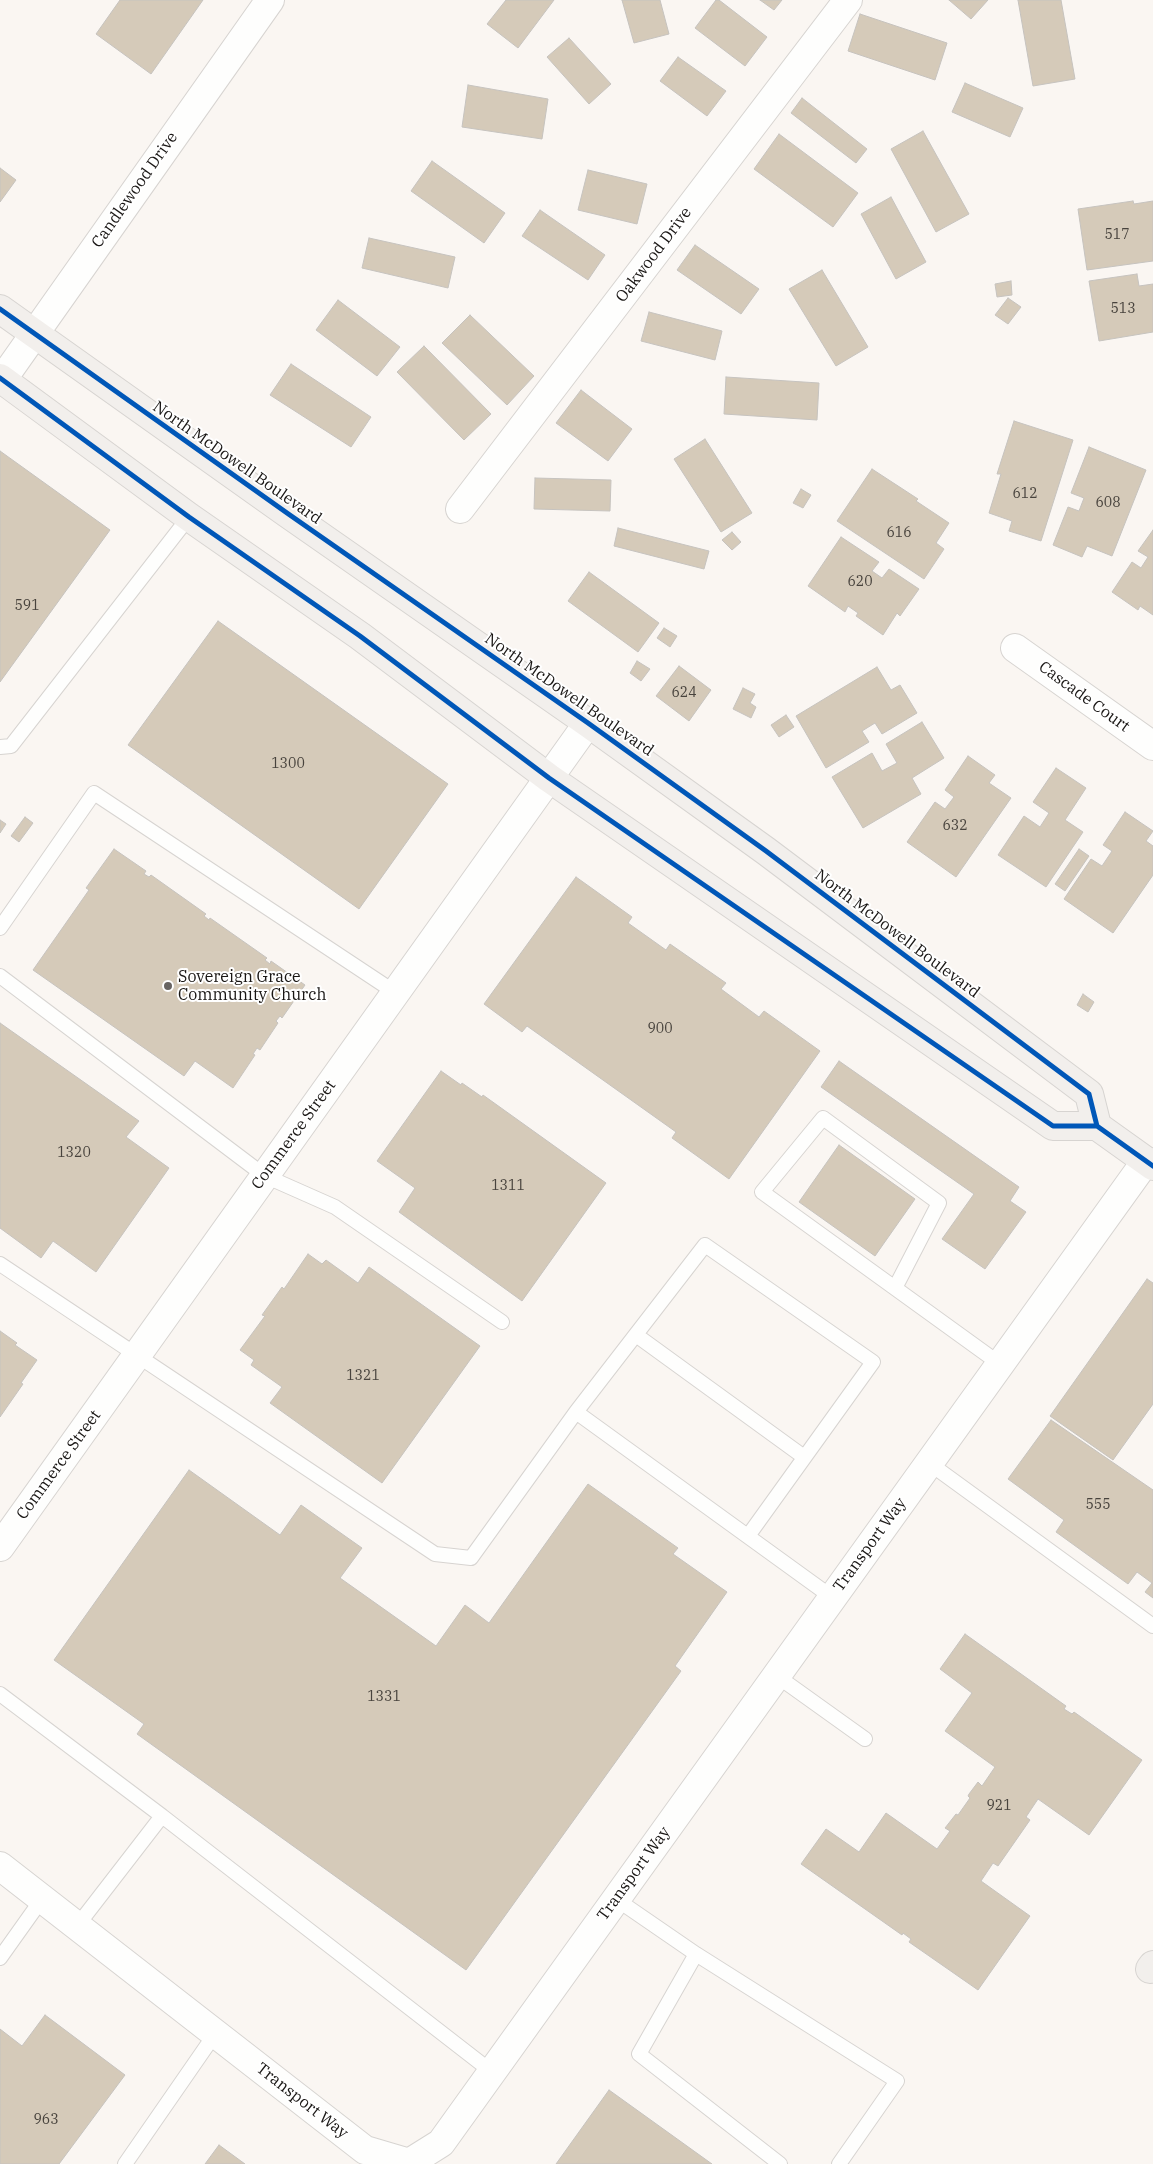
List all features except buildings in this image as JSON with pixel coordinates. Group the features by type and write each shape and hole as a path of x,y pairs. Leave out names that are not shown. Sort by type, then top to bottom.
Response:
{"main road":[{"name":"North McDowell Boulevard","path":"0,309 588,723 766,851 1089,1094 1097,1126"},
{"path":"1,379 189,517 360,636 549,778 1053,1126 1097,1126 1150,1164"}],"street":[{"name":"Candlewood Drive","path":"1,379 270,0"},
{"name":"Oakwood Drive","path":"460,509 848,0"},
{"name":"Cascade Court","path":"1016,648 1153,746"},
{"name":"Commerce Street","path":"2,1539 137,1356 588,723"},
{"name":"Transport Way","path":"0,1866 365,2150 396,2162 441,2143 1000,1364 1150,1164"}],"lane":[{"path":"0,746 11,746 189,517"},
{"path":"0,928 94,793 396,993"},
{"path":"0,976 265,1176 335,1207 502,1322"},
{"path":"895,1288 939,1203 823,1118 762,1192 1000,1364"},
{"path":"0,1264 435,1554 471,1558 576,1412 705,1245 873,1362 748,1536"},
{"path":"636,1335 804,1457"},
{"path":"576,1412 833,1598"},
{"path":"929,1463 1153,1626"},
{"path":"777,1676 865,1739"},
{"path":"0,1694 162,1816 492,2072"},
{"path":"76,1926 162,1816"},
{"path":"616,1898 696,1954 897,2081 839,2164"},
{"path":"0,1958 42,1899"},
{"path":"696,1954 639,2054 780,2164"},
{"path":"125,2164 215,2034"}],"cycle path":[{"path":"0,309 287,513 588,723 766,851 1089,1094 1097,1126"},
{"path":"0,378 189,517 360,636 549,778 1053,1126 1097,1126 1153,1166"}],"place":[{"name":"Sovereign Grace Community Church","path":"168,986"}]}
